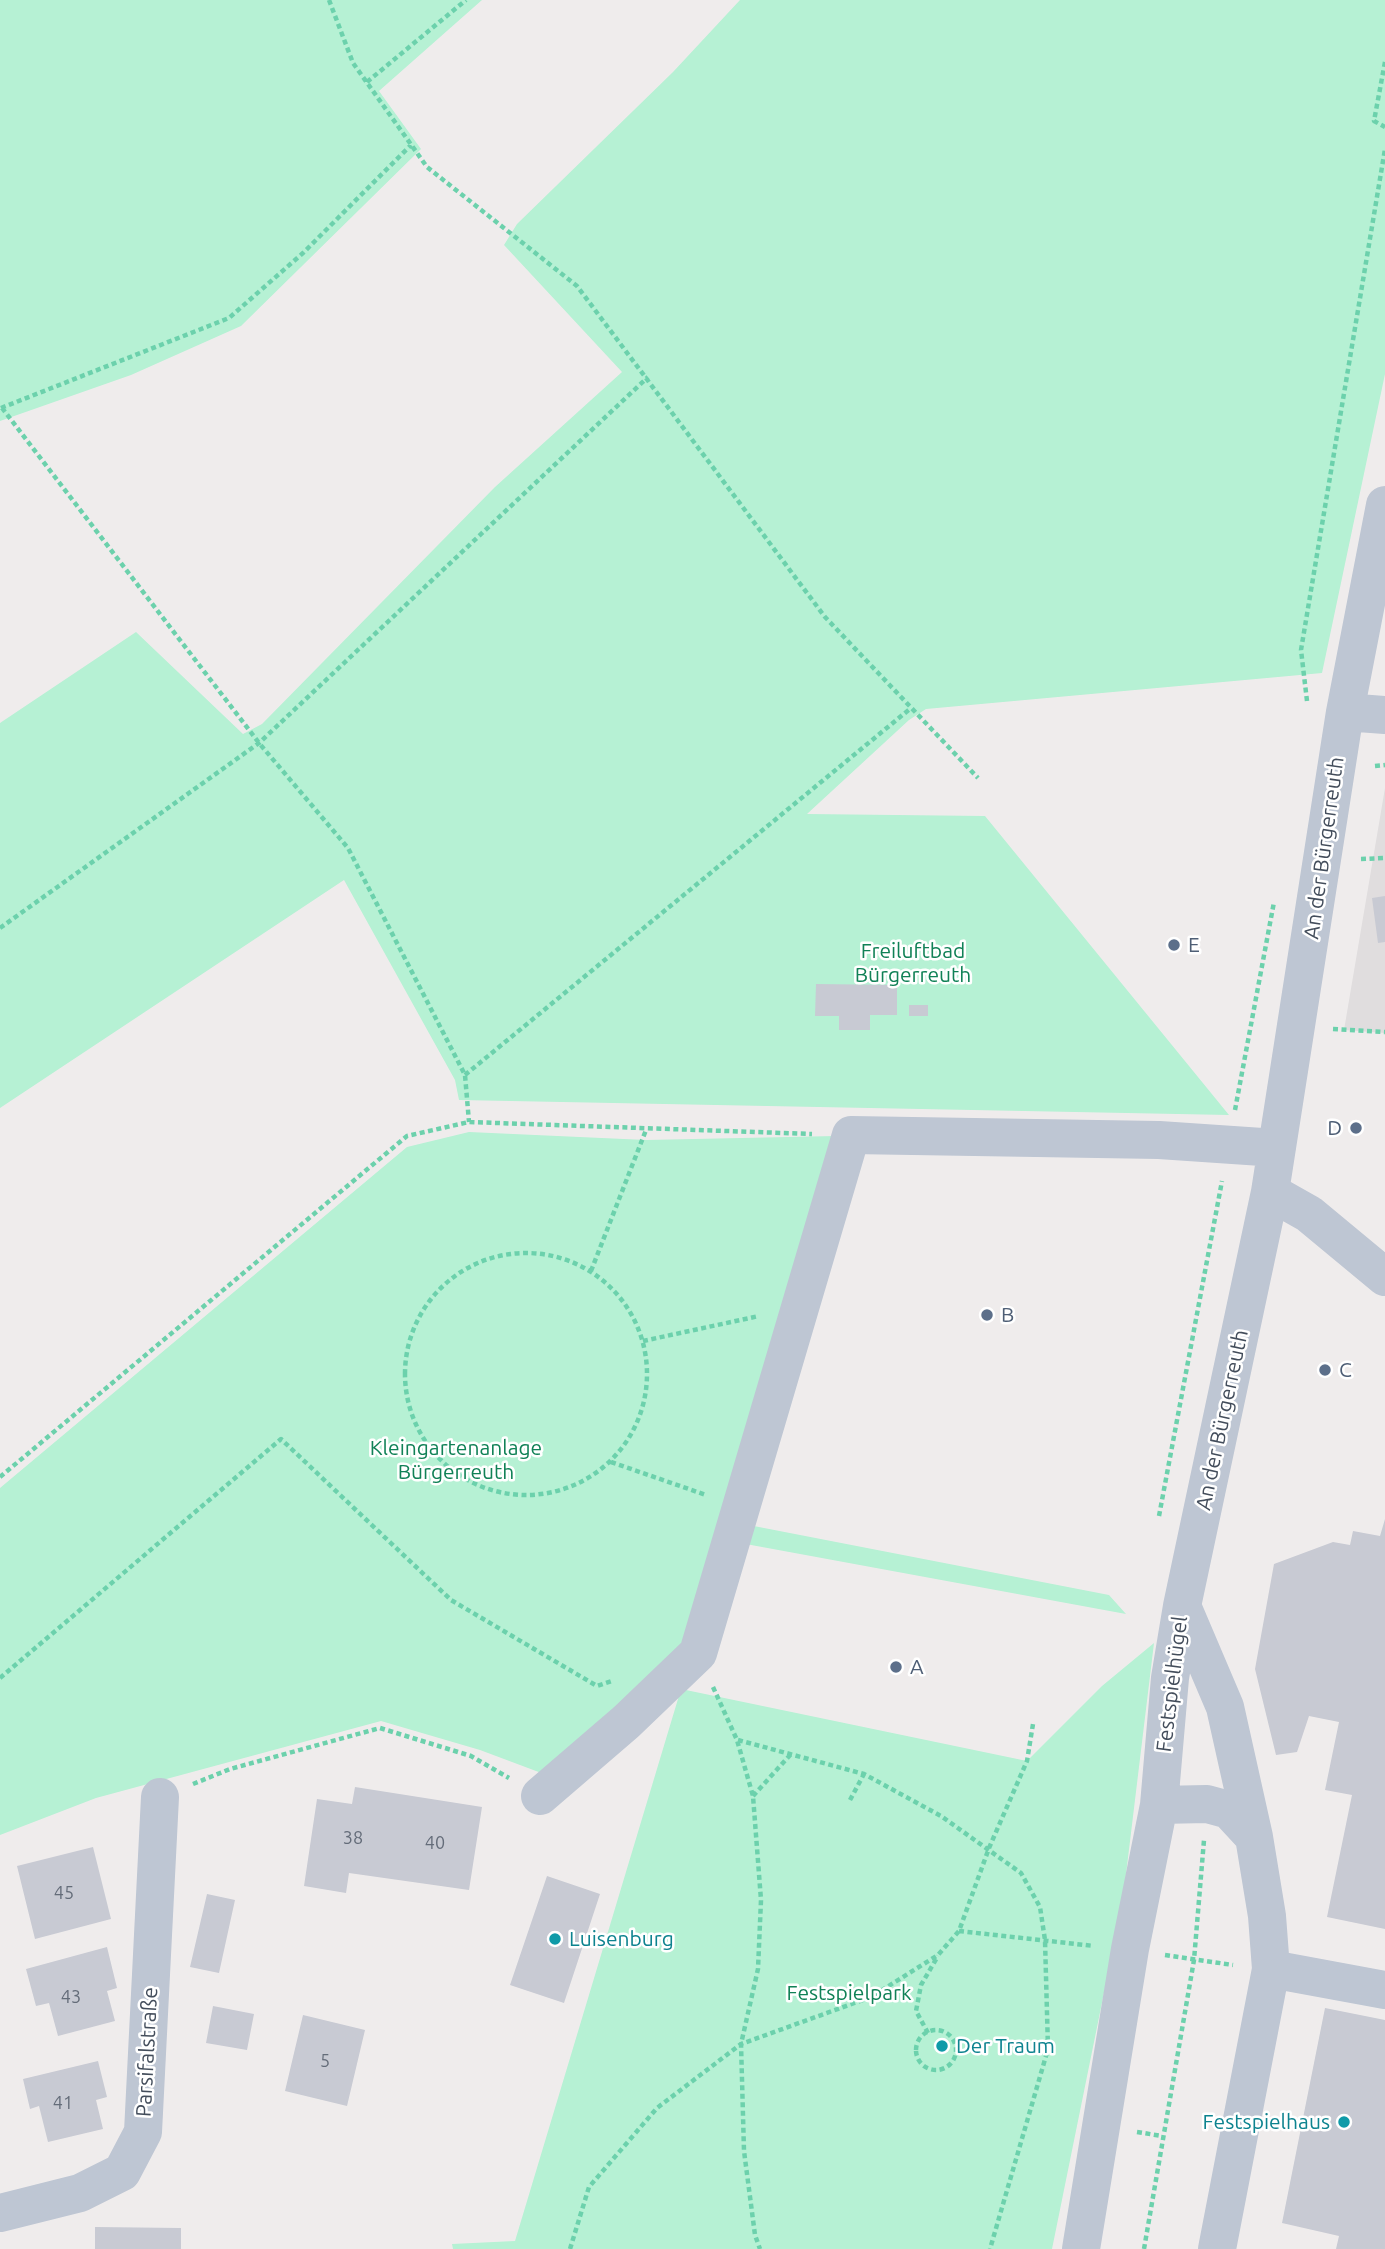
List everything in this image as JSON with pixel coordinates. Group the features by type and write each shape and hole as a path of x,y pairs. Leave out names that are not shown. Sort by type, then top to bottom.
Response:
{"street":[{"name":"An der Bürgerreuth","path":"1182,1606 1270,1192 1345,712 1385,505"},
{"path":"1345,712 1385,715"},
{"path":"540,1796 626,1721 698,1653 852,1135 1158,1140 1277,1148"},
{"path":"1270,1192 1309,1214 1385,1277"},
{"name":"Festspielhügel","path":"1081,2249 1130,1949 1158,1805 1170,1678 1182,1606"},
{"name":"Festspielhügel","path":"1182,1606 1226,1707 1254,1837 1267,1916 1271,1969 1217,2249"},
{"name":"Parsifalstraße","path":"0,2213 80,2193 122,2172 143,2132 160,1797"},
{"path":"1158,1805 1206,1804 1229,1810 1254,1837"},
{"path":"1271,1969 1385,1990"}],"path":[{"path":"329,0 353,62 427,167 577,286 648,377 825,617 978,778"},
{"path":"367,82 466,0"},
{"path":"1385,62 1374,121 1385,127"},
{"path":"411,145 303,253 229,318 1,408 258,743 348,848 465,1075 469,1122"},
{"path":"1307,702 1301,650 1385,149"},
{"path":"0,928 258,743 648,377"},
{"path":"465,1075 911,708"},
{"path":"1374,766 1385,765"},
{"path":"1356,859 1385,858"},
{"path":"1158,1522 1276,892"},
{"path":"1299,1016 1324,1028 1385,1032"},
{"path":"0,1477 407,1136 469,1122 852,1135"},
{"path":"591,1271 646,1130"},
{"path":"510,1253 552,1255 591,1271 614,1290 632,1314 643,1341 648,1374 644,1406 631,1436 611,1462 576,1485 536,1496 493,1493 455,1475 425,1445 407,1407 403,1366 413,1325 436,1290 470,1265 510,1253"},
{"path":"643,1341 760,1316"},
{"path":"0,1678 281,1439 451,1600 597,1686 622,1677"},
{"path":"611,1462 741,1507"},
{"path":"698,1653 737,1740 753,1797 761,1900 758,1969 741,2044 744,2151 755,2235 760,2249"},
{"path":"928,2033 916,2011 922,1985 938,1955 959,1931 989,1848 1027,1761 1033,1724"},
{"path":"160,1797 230,1769 380,1728 471,1756 540,1796"},
{"path":"737,1740 864,1774 941,1816 1021,1873 1040,1907 1045,1940 1048,2049 990,2249"},
{"path":"753,1797 791,1754"},
{"path":"849,1800 864,1774"},
{"path":"1144,2249 1194,1959 1206,1804"},
{"path":"959,1931 1130,1949"},
{"path":"570,2249 589,2187 657,2108 741,2044 871,1997 938,1955"},
{"path":"1194,1959 1232,1965"},
{"path":"941,2031 956,2044 955,2057 947,2067 934,2070 918,2060 918,2041 928,2033 941,2031"}],"shaded area":[{"path":"1385,788 1385,1033 1344,1030"}],"green space":[{"path":"0,0 482,0 379,91 421,149 241,326 131,375 0,421"},
{"name":"Freiluftbad Bürgerreuth","path":"740,0 1385,0 1385,374 1322,673 926,709 909,720 807,814 985,816 1229,1115 459,1100 455,1080 344,880 0,1108 0,723 136,632 243,734 262,724 495,487 622,372 504,245 517,224 673,72"},
{"name":"Kleingartenanlage Bürgerreuth","path":"469,1132 646,1140 836,1136 687,1642 552,1777 480,1750 381,1721 96,1798 0,1835 0,1488 407,1147"},
{"path":"728,1521 1109,1595 1126,1614 724,1540"},
{"name":"Festspielpark","path":"1154,1643 1123,1899 1052,2249 453,2249 452,2244 515,2241 681,1689 1027,1761 1102,1686"}],"building":[{"path":"1385,896 1385,942 1378,943 1372,898"},
{"path":"816,984 897,985 897,1015 870,1015 870,1030 839,1030 839,1016 815,1016"},
{"path":"909,1005 928,1005 928,1016 909,1016"},
{"path":"1385,1519 1385,1929 1327,1917 1352,1795 1325,1790 1339,1722 1309,1716 1297,1752 1276,1755 1255,1669 1274,1564 1333,1542 1350,1545 1353,1531 1380,1536"},
{"path":"355,1787 482,1807 469,1890 349,1873 346,1893 304,1886 317,1799 352,1804"},
{"path":"93,1847 111,1919 35,1939 17,1866"},
{"name":"Luisenburg","path":"547,1876 600,1894 564,2003 510,1985"},
{"path":"207,1894 235,1900 219,1973 190,1967"},
{"path":"107,1947 117,1988 107,1991 115,2021 58,2036 49,2003 36,2006 26,1969"},
{"path":"213,2006 254,2014 247,2050 206,2043"},
{"name":"Festspielhaus","path":"1325,2008 1385,2020 1385,2249 1336,2249 1339,2236 1282,2223"},
{"path":"303,2015 365,2030 347,2106 285,2091"},
{"path":"98,2061 107,2097 96,2100 103,2129 48,2142 39,2106 30,2109 23,2079"},
{"path":"95,2227 181,2228 181,2249 95,2249"}],"place":[{"name":"E","path":"1174,945"},
{"name":"D","path":"1356,1128"},
{"name":"B","path":"987,1315"},
{"name":"C","path":"1325,1370"},
{"name":"A","path":"896,1667"},
{"name":"Luisenburg","path":"555,1939"},
{"name":"Der Traum","path":"942,2046"},
{"name":"Festspielhaus","path":"1344,2122"}]}
